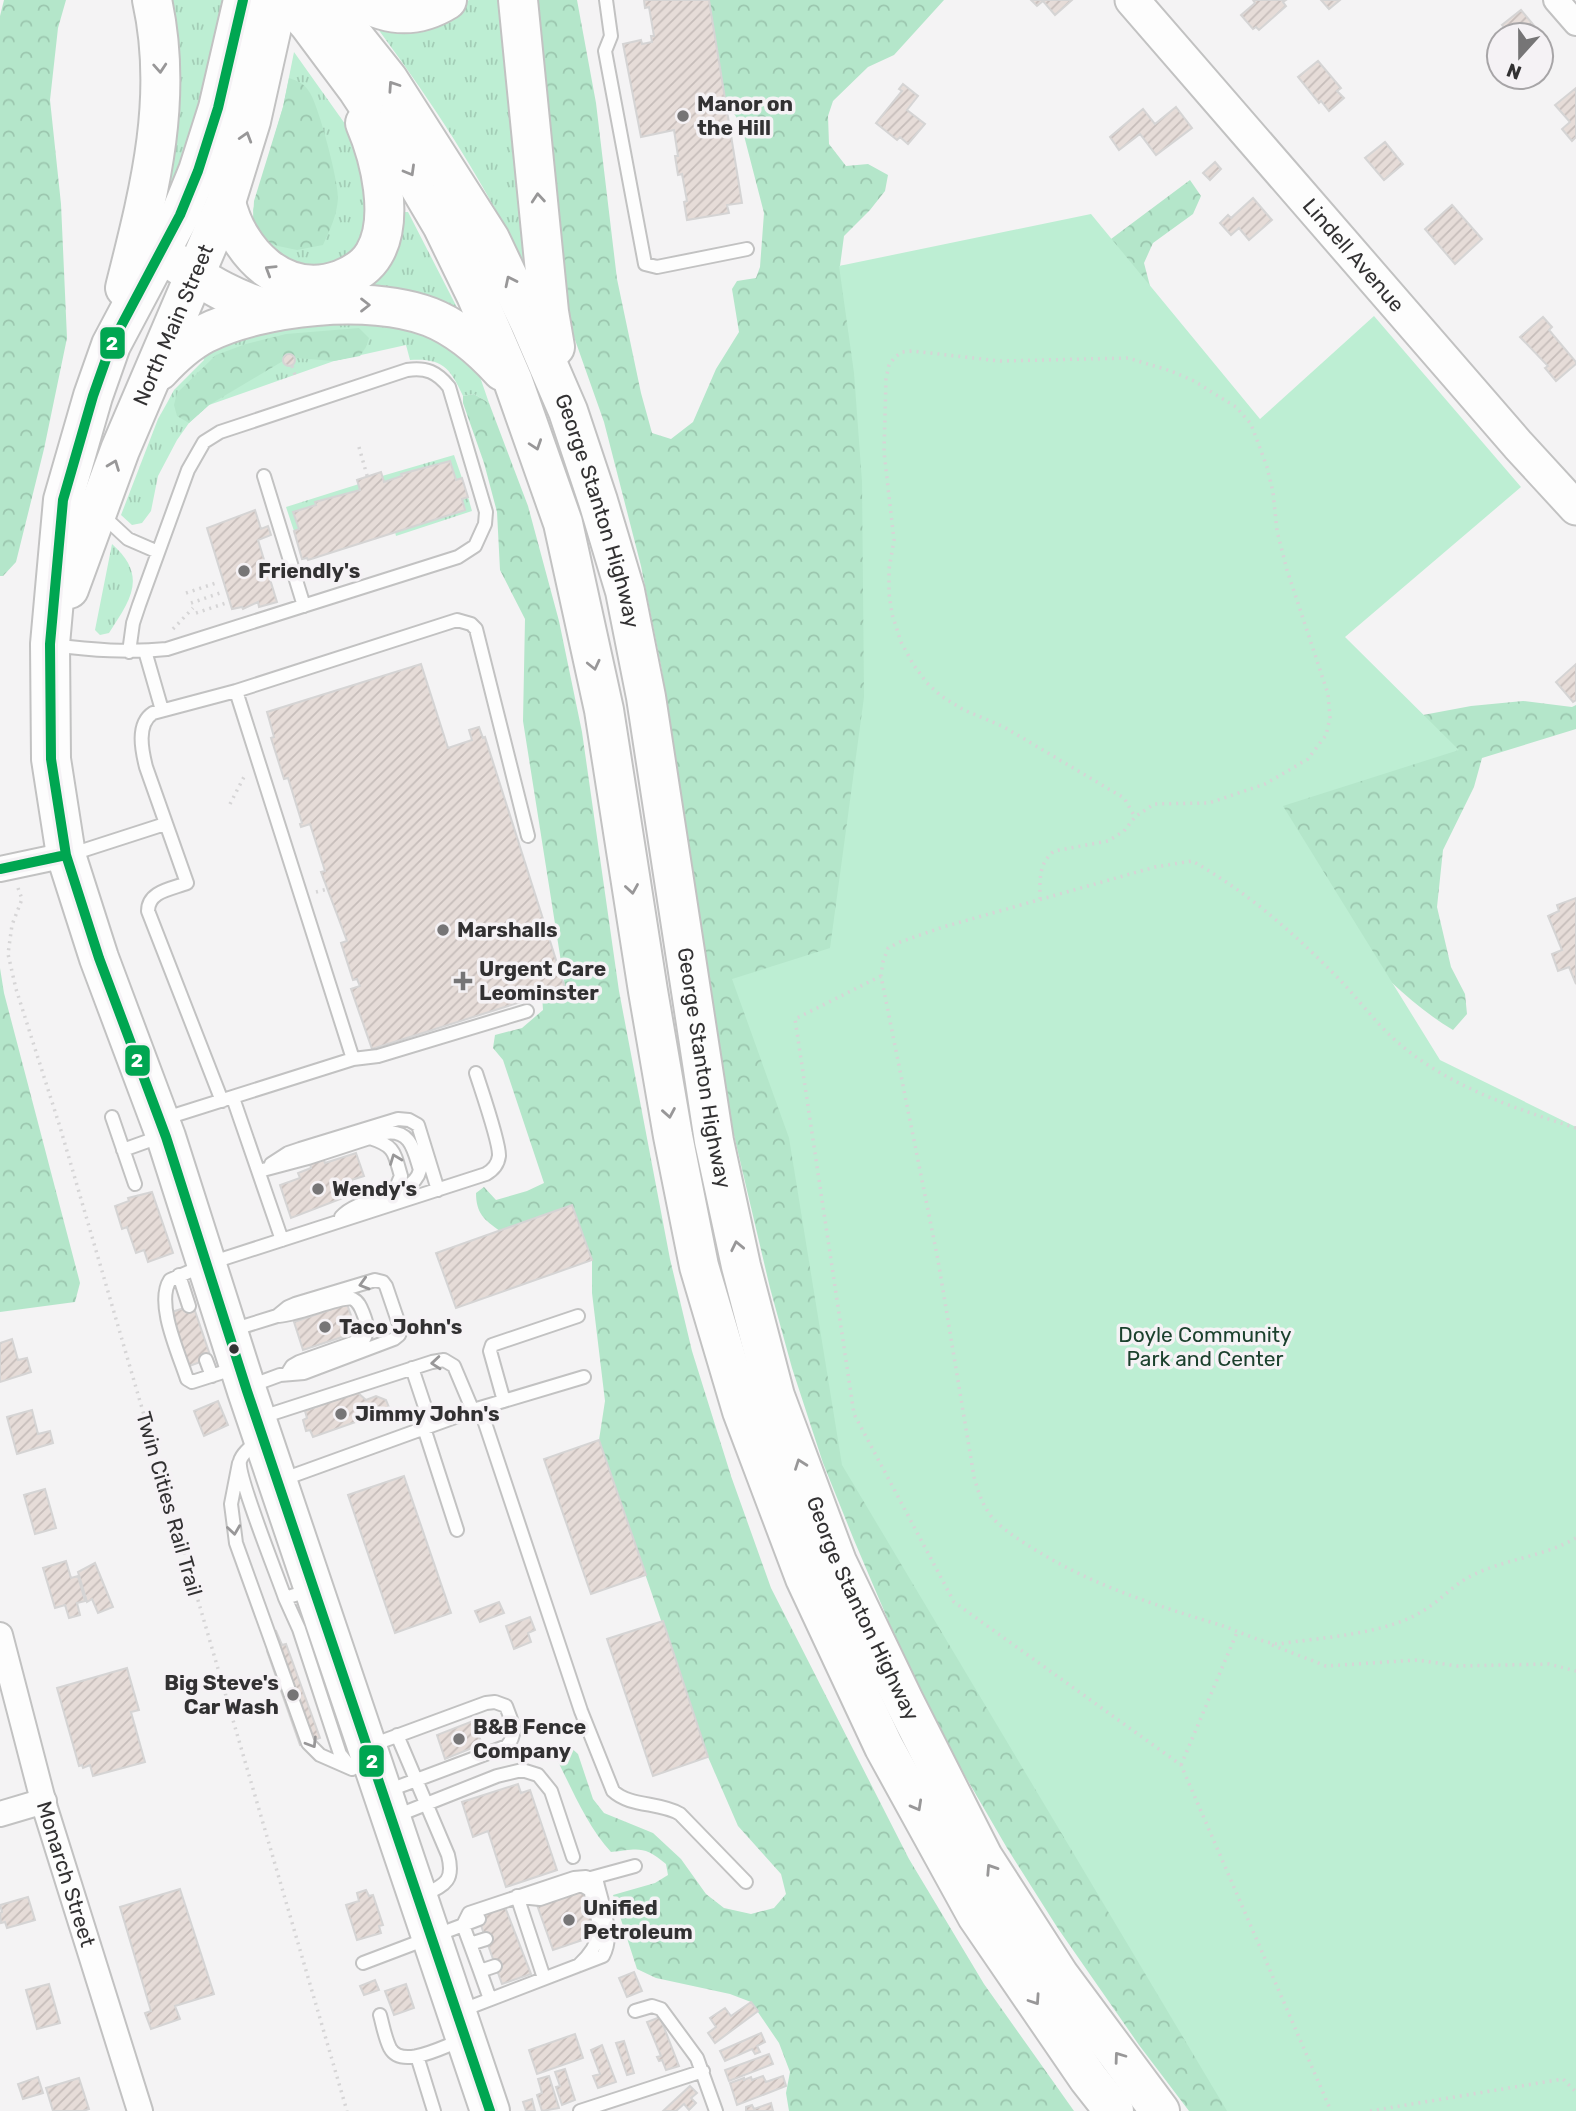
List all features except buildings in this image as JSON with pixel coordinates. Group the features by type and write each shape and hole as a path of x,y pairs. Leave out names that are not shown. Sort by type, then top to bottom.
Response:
{"highway":[{"path":"111,345 147,200 158,141 161,77 157,21 152,0"},
{"name":"North Main Street","path":"50,644 120,450 226,202 251,121 278,0"},
{"name":"George Stanton Highway","path":"288,0 340,67 402,157 442,225 513,381 563,523 604,709 673,1136 699,1266 742,1411 805,1578 884,1746 977,1916 1088,2078 1114,2111"},
{"name":"George Stanton Highway","path":"326,0 388,79 490,239 568,411 625,591 646,697 714,1141 741,1266 775,1396 837,1562 983,1857 1059,1975 1160,2111"},
{"path":"360,0 375,9 398,14 435,8 447,0"},
{"path":"518,0 549,312 568,411"},
{"name":"North Main Street","path":"240,15 203,157 180,215 111,345 63,499 50,644 51,759 66,855 99,958 163,1127 193,1269 236,1393 277,1481 300,1593 389,1777 419,1898 447,1930 471,2016 491,2111"},
{"path":"226,202 229,217 240,240 256,260 266,269 292,281 304,284 335,281 355,272 373,257 380,239 383,217 382,180 371,137 340,67"},
{"path":"159,253 235,299 276,311"},
{"path":"149,384 166,363 202,335 276,311 371,305 413,312 440,322 486,353 513,381"}],"street":[{"name":"Lindell Avenue","path":"1132,0 1576,508"},
{"path":"1556,0 1576,23"},
{"path":"0,869 66,855"},
{"name":"Monarch Street","path":"0,1635 44,1801 140,2111"},
{"path":"0,1814 44,1801"}],"lane":[{"path":"606,0 611,36 605,51 645,264 657,267 747,249"},
{"path":"50,644 130,652 167,649 458,557 475,546 485,524 485,505 449,387 434,372 426,369 407,370 211,437 204,442 188,470 158,552 133,623 130,652"},
{"path":"264,476 304,606"},
{"path":"97,510 128,539 158,552"},
{"path":"282,1240 258,1171 148,911 148,904 156,894 187,883 165,824 142,747 146,719 162,710 236,691 457,620 471,624 476,629 528,836"},
{"path":"145,651 162,710"},
{"path":"236,691 353,1059"},
{"path":"66,855 165,824"},
{"path":"124,1150 163,1127 227,1100 353,1059 378,1056 527,1011"},
{"path":"476,1073 499,1150 497,1164 486,1174 193,1269 167,1284 163,1298 187,1379 236,1393 412,1368 444,1360 454,1366 477,1410 581,1711 613,1791 620,1797 667,1808 680,1814 747,1882"},
{"path":"112,1116 135,1184"},
{"path":"258,1171 288,1153 398,1119 418,1125 438,1189"},
{"path":"258,1171 391,1132 407,1137 420,1170 419,1175 407,1187 356,1207 345,1213 337,1222"},
{"path":"370,1138 388,1144 393,1151 401,1176 394,1192"},
{"path":"189,1306 193,1269"},
{"path":"236,1393 287,1374 304,1373 394,1339 401,1329 386,1286 375,1280 295,1304 277,1316 236,1393 231,1504 236,1544 308,1742 320,1755 389,1777 497,1776 522,1770 538,1775 551,1791 573,1857"},
{"path":"277,1316 300,1313 344,1298 354,1299 358,1303 367,1325 364,1339 299,1362 292,1366 287,1374"},
{"path":"504,1401 490,1351 492,1345 578,1316"},
{"path":"412,1368 457,1530"},
{"path":"277,1481 477,1410 584,1377"},
{"path":"236,1393 300,1593"},
{"path":"495,1702 506,1706 514,1729 513,1738 507,1745 389,1777 486,1703 495,1702"},
{"path":"514,1902 574,1878 591,1878 635,1866"},
{"path":"380,2015 391,2049 396,2055 410,2059 471,2016 544,1978 603,1956 608,1945 603,1908 597,1882 591,1878"},
{"path":"447,1930 475,1910 540,1899 581,1885 590,1890 600,1934 586,1958 575,1967"},
{"path":"514,1902 530,1953 544,1978"},
{"path":"363,1963 479,1919"},
{"path":"447,1930 470,1944 480,1971 471,2016"},
{"path":"470,1944 486,1938"},
{"path":"480,1971 495,1966"},
{"path":"635,2011 652,2006 661,2009 689,2045 703,2071 716,2111"},
{"path":"417,2056 434,2111"},
{"path":"580,2111 703,2071"}],"path":[{"path":"1040,899 1040,871 1048,856 1061,849 1108,841 1124,831 1135,817 1154,804 1209,803 1265,784 1308,759 1326,735 1330,718 1328,694 1287,570 1277,531 1267,467 1251,424 1236,407 1194,381 1128,358 1000,361 902,352 888,365 884,452 894,540 888,569 889,593 901,642 920,674 941,696 1004,727 1124,798 1135,817"},
{"path":"292,366 295,375"},
{"path":"359,447 368,479"},
{"path":"186,593 219,582"},
{"path":"191,603 223,592"},
{"path":"196,613 226,603"},
{"path":"230,804 249,767"},
{"path":"1576,1128 1500,1103 1432,1067 1396,1041 1342,982 1285,927 1245,894 1192,861 1155,867 900,942 888,948 881,976 938,1260 964,1413 966,1441 981,1500 993,1518 1012,1535 1051,1560 1102,1585 1238,1630 1326,1666 1417,1660 1457,1666 1549,1664 1576,1671"},
{"name":"Twin Cities Rail Trail","path":"22,897 8,940 8,954 16,989 60,1127 347,2111"},
{"path":"881,976 795,1019 854,1415 954,1602 1181,1765 1331,2111"},
{"path":"1268,1643 1350,1634 1404,1619 1422,1612 1470,1577 1537,1555 1576,1538"},
{"path":"1181,1765 1238,1630"},
{"path":"1370,2111 1563,2079 1576,2092"}],"green space":[{"path":"4,0 66,0 58,28 50,100 61,204 67,338 44,449 16,562 0,576 0,16"},
{"path":"164,0 223,0 196,122 160,217"},
{"path":"469,0 505,0 532,261 524,264 454,139 372,21 452,12"},
{"name":"Doyle Community Park and Center","path":"528,0 577,0 596,103 617,279 652,433 671,439 693,422 716,369 739,332 732,289 737,281 756,278 760,267 764,213 741,124 726,102 709,0 944,0 894,55 868,67 833,101 828,116 829,144 846,166 868,164 888,175 885,191 844,236 840,266 1088,238 1111,239 1190,180 1201,196 1193,214 1153,243 1144,263 1150,286 1021,355 1423,715 1471,706 1523,701 1572,707 1576,705 1576,729 1482,758 1474,787 1443,850 1437,907 1451,967 1465,994 1467,1014 1453,1030 1412,1001 1350,943 1576,2111 1189,2111 1139,2045 1057,1927 946,1743 905,1660 823,1463 792,1368 770,1288 725,1097 662,671 641,566 604,422 562,303"},
{"path":"294,52 360,145 373,217 355,246 341,260 321,266 287,268 255,228 253,210 283,107"},
{"path":"289,78 304,85 314,101 332,162 338,198 335,216 323,245 297,250 263,240 255,229 253,219 254,201 283,107"},
{"path":"398,212 408,212 466,325 367,296 361,281"},
{"name":"Doyle Community Park and Center","path":"1091,214 1260,419 1374,316 1521,487 1345,637 1459,750 1283,806 1440,1060 1576,1127 1576,2111 1227,2111 842,1465 789,1138 732,979 830,948 864,697 862,482 854,373 839,266"},
{"path":"373,319 442,339 479,374 489,403 474,394 463,396 454,378 438,363 410,360 406,345 334,361 209,405 189,423 177,440 158,476 151,511 142,523 132,525 121,515 158,419 174,390 204,360 202,356 251,330"},
{"path":"359,328 369,338 360,356 334,361 295,358 287,354 283,361 209,405 189,423 177,416 174,405 177,393 216,355 286,334"},
{"path":"474,394 489,403 528,506 559,621 582,732 619,991 670,1259 692,1351 731,1476 771,1588 909,1859 984,1984 1074,2111 789,2111 786,2093 790,2072 779,2043 751,2002 730,1994 656,1978 637,1969 613,1895 655,1883 668,1875 666,1864 646,1851 611,1852 586,1818 554,1754 558,1747 568,1745 578,1754 593,1799 604,1813 653,1833 681,1859 706,1894 724,1908 751,1914 774,1908 786,1894 781,1874 738,1826 708,1757 599,1440 605,1401 592,1293 592,1260 572,1206 500,1231 479,1211 476,1193 484,1187 496,1200 544,1183 503,1060 493,1048 495,1035 522,1028 543,1010 542,995 565,987 523,721 525,619 500,570 497,512 484,463 463,403 463,396"},
{"path":"454,455 462,478 456,480 449,461 384,482 382,476"},
{"path":"359,484 360,490 315,502 316,505 294,512 299,529 294,531 286,507"},
{"path":"468,497 472,511 396,536 395,532 465,510 462,499"},
{"path":"112,544 130,567 132,588 124,609 109,633 100,635 95,630"},
{"path":"0,968 4,993 80,1283 75,1302 0,1312"}],"transit line":[{"name":"2","path":"243,0 218,108 198,171 180,215 111,345 93,396 63,500 50,644 51,759 66,855 99,958 166,1137 247,1391 490,2111"},
{"name":"2","path":"0,869 66,855"}],"place":[{"name":"Manor on the Hill","path":"683,116"},
{"name":"Friendly's","path":"244,571"},
{"name":"Marshalls","path":"443,930"},
{"name":"Urgent Care Leominster","path":"463,981"},
{"name":"Wendy's","path":"318,1189"},
{"name":"Taco John's","path":"325,1327"},
{"name":"Jimmy John's","path":"341,1414"},
{"name":"Big Steve's Car Wash","path":"293,1695"},
{"name":"B&B Fence Company","path":"459,1739"},
{"name":"Unified Petroleum","path":"569,1920"}]}
